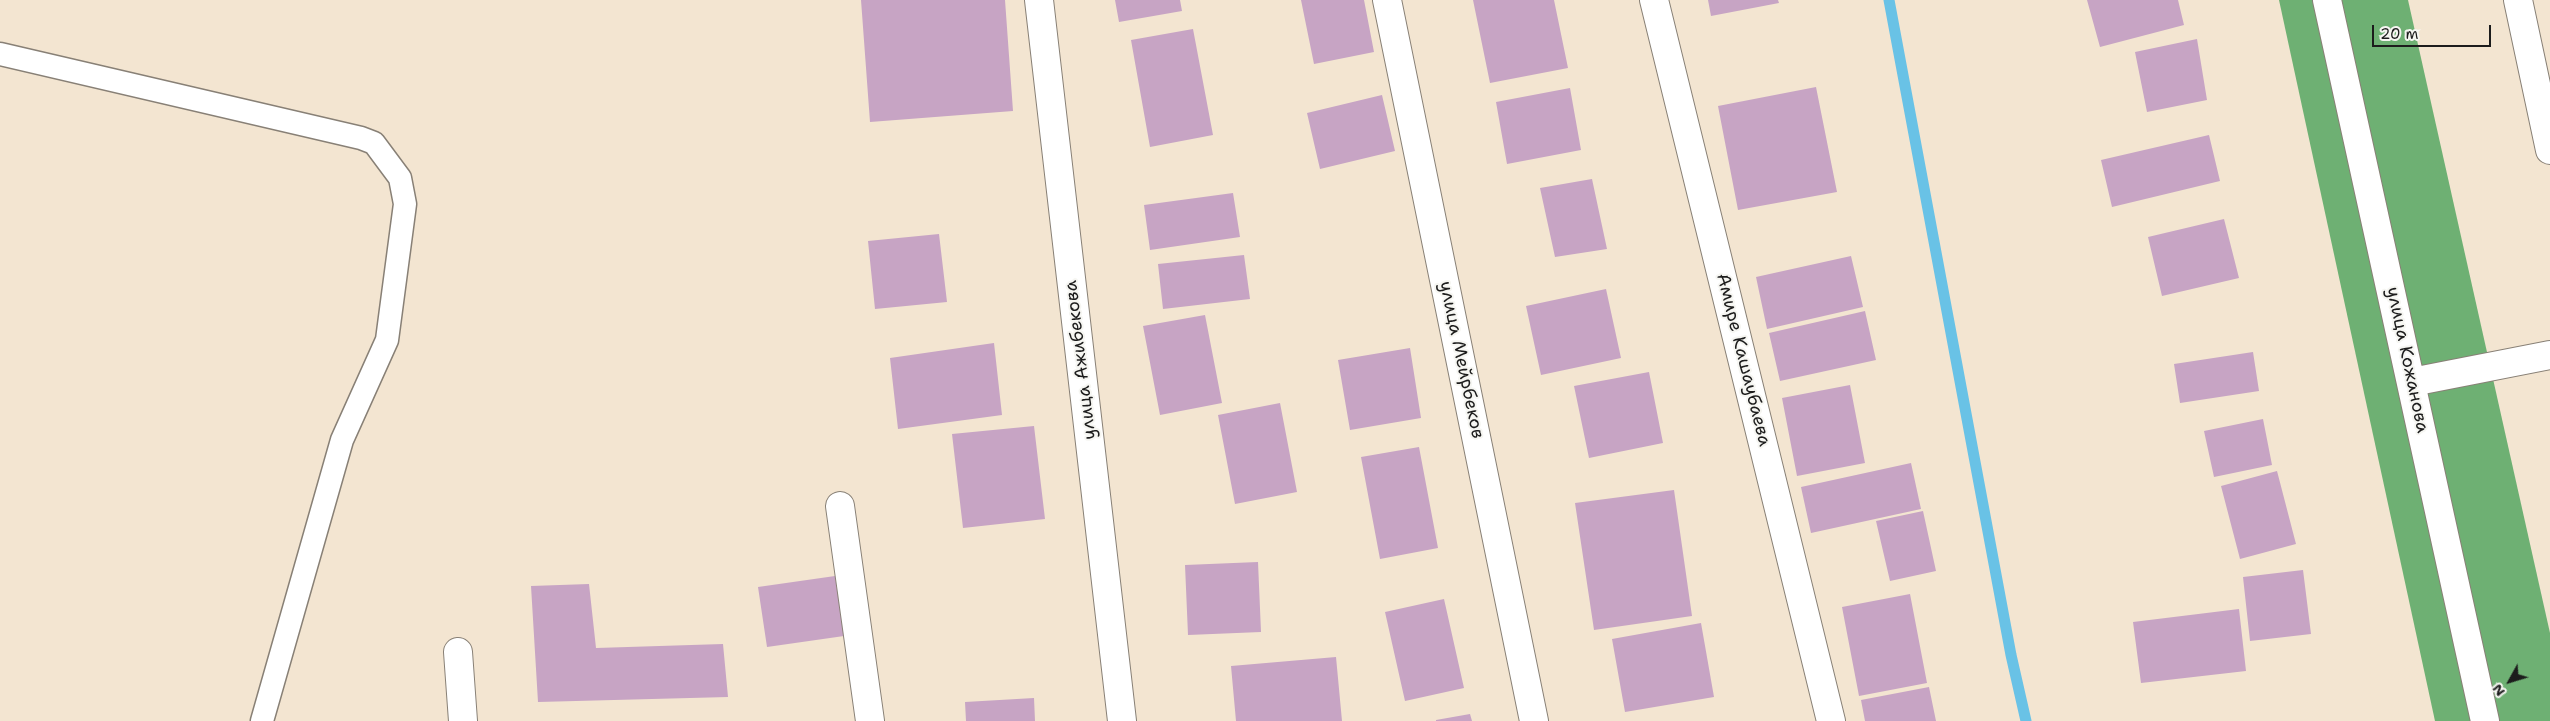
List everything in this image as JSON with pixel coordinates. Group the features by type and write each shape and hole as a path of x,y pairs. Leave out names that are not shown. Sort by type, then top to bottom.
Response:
{"street":[{"name":"улица Ажибекова","path":"1039,0 1122,721"},
{"name":"улица Мейрбеков","path":"1387,0 1534,721"},
{"name":"Амире Кашаубаева","path":"1654,0 1831,721"},
{"name":"улица Кожанова","path":"2327,0 2485,721"},
{"path":"2518,0 2550,150"},
{"path":"2412,382 2550,355"},
{"path":"840,506 870,721"},
{"path":"458,652 463,721"}],"lane":[{"path":"0,54 361,138 374,143 400,178 405,204 386,340 342,440 262,721"}],"green space":[{"path":"2279,0 2408,0 2550,633 2550,721 2435,721"}],"building":[{"path":"861,0 1005,0 1013,111 870,122"},
{"path":"1115,0 1180,0 1182,11 1119,22"},
{"path":"1301,0 1364,0 1374,52 1314,64"},
{"path":"1473,0 1554,0 1568,68 1490,83"},
{"path":"1708,0 1778,0 1779,3 1711,16"},
{"path":"2087,0 2178,0 2184,25 2100,47"},
{"path":"1193,29 1213,135 1150,147 1131,40"},
{"path":"2197,39 2207,100 2147,112 2135,52"},
{"path":"1816,87 1837,192 1738,210 1718,106"},
{"path":"1570,88 1581,150 1507,164 1496,102"},
{"path":"1382,95 1395,151 1320,169 1307,113"},
{"path":"2209,135 2220,181 2112,207 2101,160"},
{"path":"1592,179 1607,249 1555,257 1540,188"},
{"path":"1233,193 1240,237 1150,250 1144,205"},
{"path":"2224,219 2239,278 2162,296 2148,237"},
{"path":"939,234 947,302 875,309 868,241"},
{"path":"1244,255 1250,299 1163,309 1158,264"},
{"path":"1851,256 1863,307 1767,329 1756,277"},
{"path":"1606,289 1621,358 1541,375 1526,306"},
{"path":"1865,311 1876,360 1780,381 1769,333"},
{"path":"1205,315 1222,403 1160,415 1143,326"},
{"path":"994,343 1002,415 898,429 890,358"},
{"path":"1410,348 1421,418 1350,430 1338,360"},
{"path":"2253,352 2259,391 2180,403 2174,364"},
{"path":"1649,372 1663,443 1589,458 1574,386"},
{"path":"1850,385 1865,463 1797,476 1782,398"},
{"path":"1280,403 1297,492 1235,504 1218,415"},
{"path":"2263,419 2272,465 2214,477 2204,431"},
{"path":"1034,426 1045,519 963,528 952,434"},
{"path":"1419,447 1438,548 1380,559 1361,457"},
{"path":"1911,463 1921,509 1811,533 1801,487"},
{"path":"2277,471 2296,544 2240,559 2221,486"},
{"path":"1674,490 1692,616 1594,630 1575,503"},
{"path":"1923,511 1936,571 1890,581 1876,521"},
{"path":"1258,562 1261,632 1188,635 1185,565"},
{"path":"2303,570 2311,634 2250,641 2243,577"},
{"path":"835,576 844,636 767,647 758,587"},
{"path":"589,584 596,648 723,644 728,697 538,702 531,586"},
{"path":"1910,594 1927,683 1859,696 1842,607"},
{"path":"1444,599 1464,688 1405,701 1385,612"},
{"path":"2239,609 2246,671 2141,683 2133,622"},
{"path":"1701,623 1714,697 1625,712 1612,639"},
{"path":"1336,657 1342,721 1236,721 1231,666"},
{"path":"1929,687 1936,721 1865,721 1861,700"},
{"path":"1034,698 1035,721 966,721 965,702"},
{"path":"1470,714 1472,721 1436,721 1436,720"}],"waterway":[{"path":"1889,0 2011,655 2026,721"}]}
